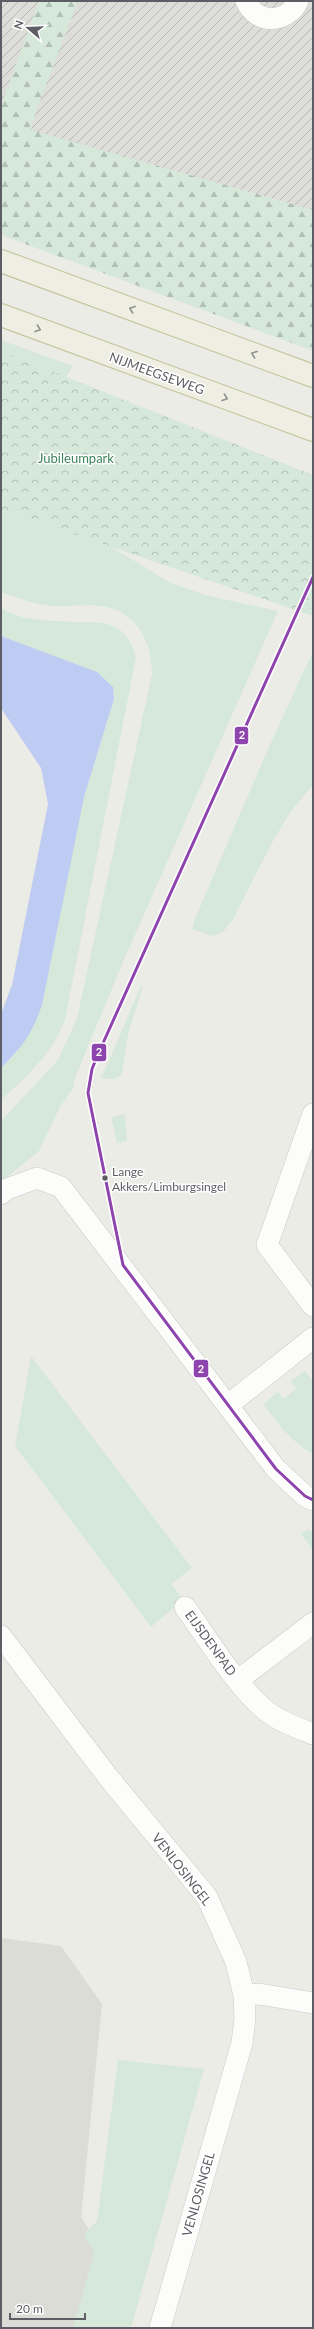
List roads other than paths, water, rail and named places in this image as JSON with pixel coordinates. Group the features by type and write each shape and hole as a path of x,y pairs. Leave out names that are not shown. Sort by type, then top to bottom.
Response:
{"highway":[{"path":"1,261 313,376"},
{"name":"NIJMEEGSEWEG","path":"1,315 313,430"}],"street":[{"path":"246,1 250,8 260,16 272,20 284,17 294,9 298,1"},
{"path":"313,1114 267,1244 313,1306"},
{"path":"1,1194 7,1189 37,1178 61,1187 276,1469 305,1496 313,1500"},
{"path":"228,1405 313,1338"},
{"name":"EIJSDENPAD","path":"184,1607 238,1680 264,1709 282,1721 313,1734"},
{"name":"EIJSDENPAD","path":"238,1680 313,1623"},
{"name":"VENLOSINGEL","path":"1,1636 108,1777 207,1897 236,1962 244,1994 245,2018 242,2043 160,2328"},
{"path":"244,1994 259,1994 313,2003"}],"water":[{"path":"1,636 97,672 113,687 114,699 84,797 42,1005 26,1039 1,1068 1,1014 12,985 48,804 41,768 1,708"}],"place":[{"name":"Lange Akkers/Limburgsingel","path":"105,1178"}],"park label":[{"name":"Jubileumpark","path":"76,458"}]}
